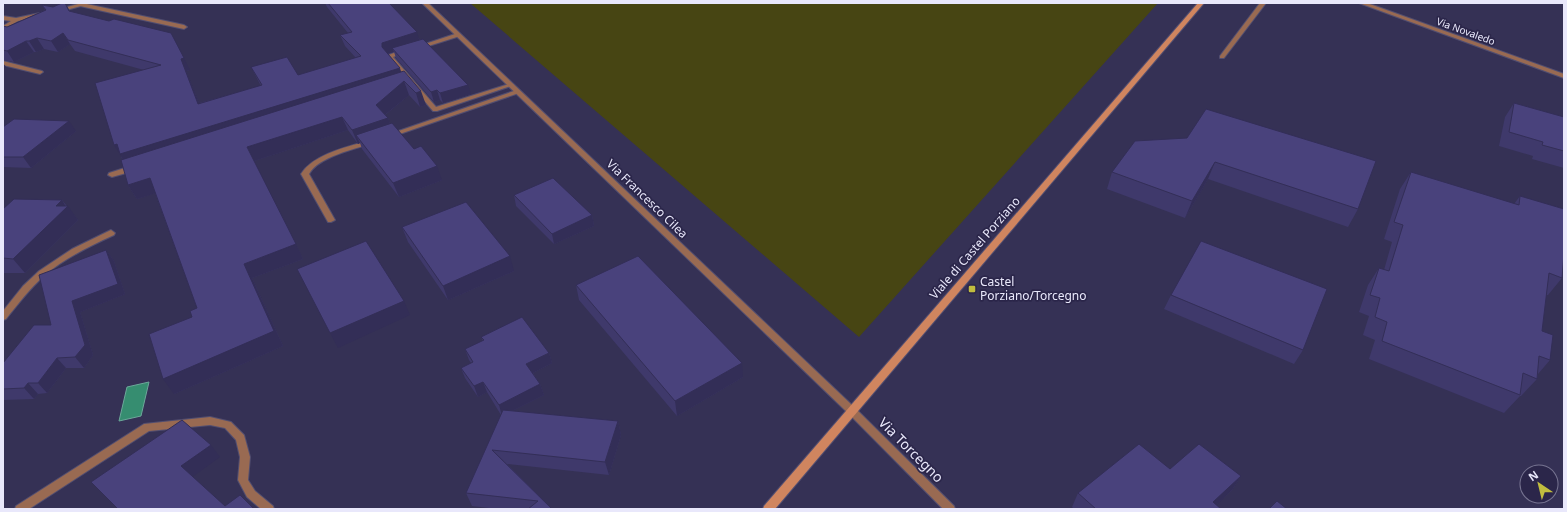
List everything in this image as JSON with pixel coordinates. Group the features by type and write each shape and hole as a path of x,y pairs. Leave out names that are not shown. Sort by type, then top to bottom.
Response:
{"street":[{"path":"53,12 89,3"},
{"name":"Via Francesco Cilea","path":"425,3 852,412"},
{"name":"Viale di Castel Porziano","path":"768,509 1201,3"},
{"path":"1222,57 1263,3"},
{"name":"Via Novaledo","path":"1362,3 1564,76"},
{"path":"82,5 184,27"},
{"path":"3,28 16,20 45,13"},
{"path":"3,18 16,20"},
{"path":"458,35 389,56 435,110 511,85"},
{"path":"3,62 40,72"},
{"path":"403,84 410,81"},
{"path":"383,138 518,92"},
{"path":"331,220 305,174 306,169 310,164 375,141"},
{"path":"112,175 142,165"},
{"path":"3,317 20,295 43,272 77,249 111,233"},
{"name":"Via Torcegno","path":"852,412 950,509"},
{"path":"20,509 147,428 210,421 228,425 241,438 245,457 243,480 251,494 269,509"}],"shaded area":[{"path":"470,3 1158,3 859,337"},
{"path":"149,382 141,416 119,421 127,387"}],"building":[{"path":"65,3 69,11 109,21 114,19 171,33 184,58 181,59 198,104 262,85 251,67 287,57 298,75 361,56 340,35 352,32 328,3 389,3 417,32 382,43 382,47 400,68 120,154 117,144 114,145 95,83 161,65 68,40 63,33 51,41 37,38 26,41 7,51 3,50 3,26 7,27 46,10 42,5 53,7"},
{"path":"423,39 468,85 440,93 437,90 431,92 392,48"},
{"path":"404,71 421,91 416,93 404,81 376,105 388,118 352,130 342,117 247,147 296,244 244,264 274,331 163,379 149,334 192,317 190,311 197,308 150,178 128,185 121,160"},
{"path":"1514,103 1564,117 1564,151 1542,145 1543,142 1509,132"},
{"path":"1206,109 1376,161 1358,209 1215,162 1192,201 1112,172 1135,141 1187,138"},
{"path":"14,119 69,121 23,157 3,157 3,127"},
{"path":"392,123 414,149 421,146 437,166 393,183 356,135"},
{"path":"1411,172 1519,205 1520,196 1564,209 1564,253 1562,278 1549,273 1542,331 1553,335 1550,360 1539,356 1537,379 1523,373 1520,395 1382,341 1387,322 1375,317 1380,298 1370,295 1379,268 1389,271 1403,225 1394,222"},
{"path":"553,178 592,215 552,234 514,195"},
{"path":"14,199 62,200 56,206 68,206 13,259 3,258 3,209"},
{"path":"466,202 510,256 443,286 402,227"},
{"path":"366,241 404,301 330,333 297,269"},
{"path":"1201,241 1327,289 1303,350 1171,295"},
{"path":"106,250 118,284 72,301 85,345 75,357 57,358 38,383 28,383 24,388 3,389 3,363 34,325 51,325 39,275"},
{"path":"638,256 742,363 675,401 576,285"},
{"path":"522,317 549,353 526,364 540,384 499,405 483,382 474,386 461,368 473,362 465,349 484,340 481,337"},
{"path":"503,410 618,421 605,462 492,450 552,509 528,509 538,501 466,493"},
{"path":"182,420 211,445 181,466 225,506 240,495 254,509 118,509 91,482"},
{"path":"1139,444 1170,469 1199,444 1241,476 1213,502 1221,509 1096,509 1078,493"},
{"path":"1277,501 1287,509 1269,509"}],"place":[{"name":"Castel Porziano/Torcegno","path":"972,289"}]}
